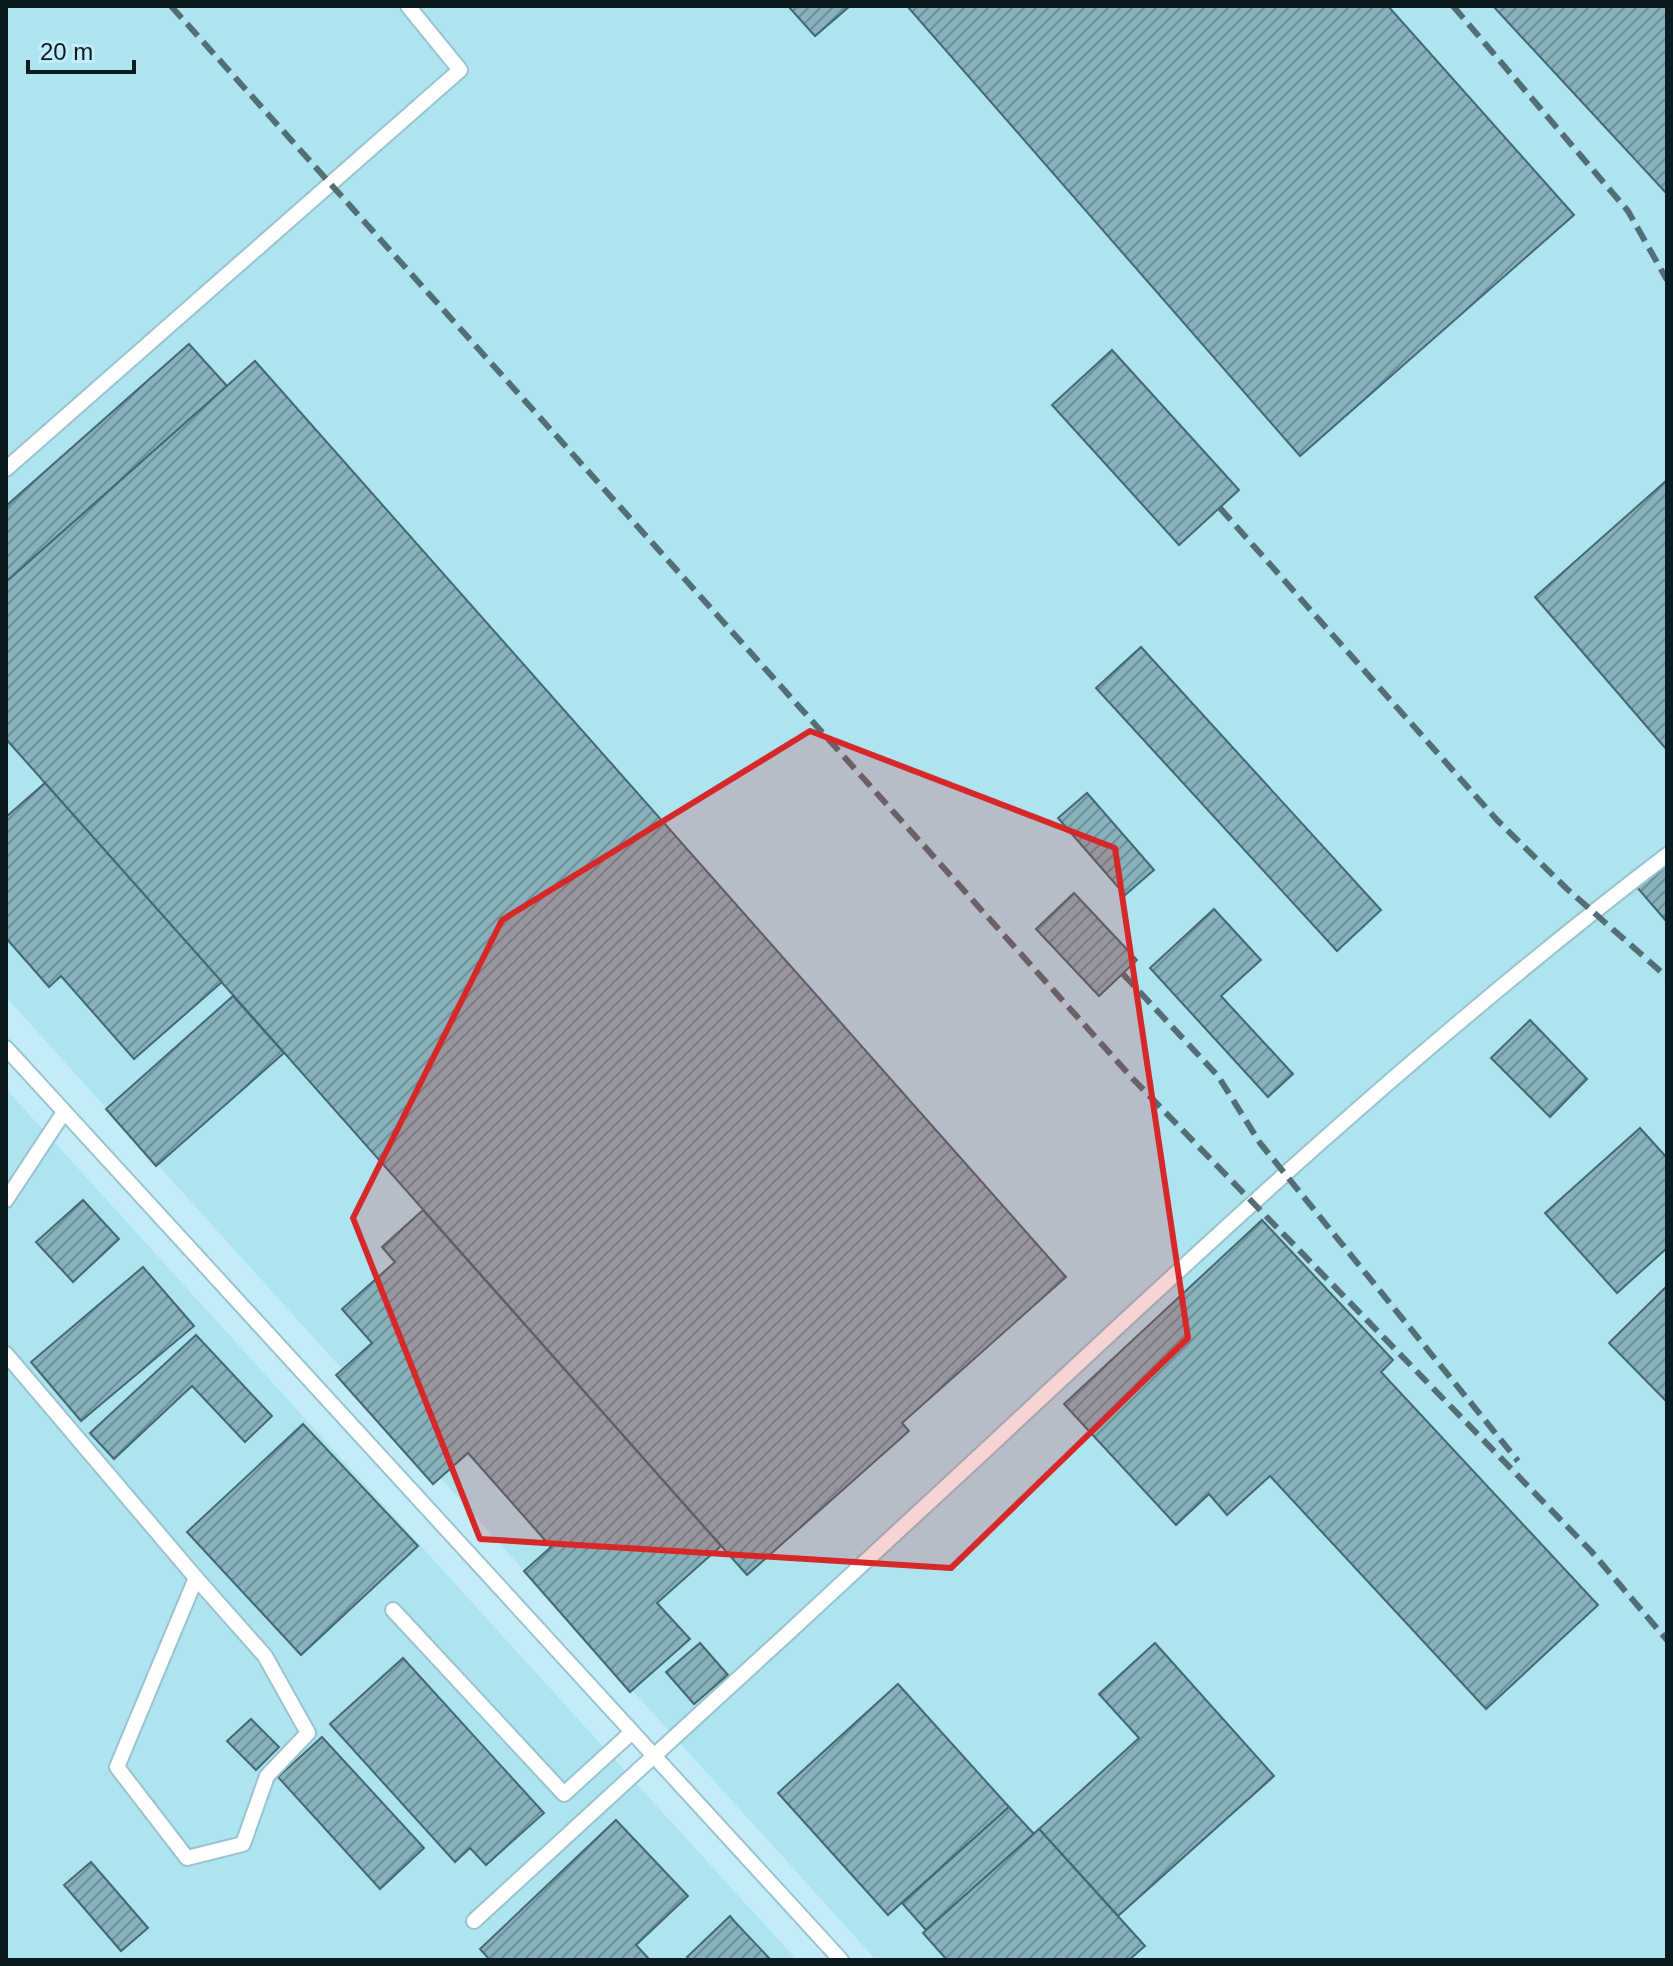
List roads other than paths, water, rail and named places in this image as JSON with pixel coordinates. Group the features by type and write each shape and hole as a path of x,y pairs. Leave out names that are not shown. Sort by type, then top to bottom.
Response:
{"lane":[{"path":"6,469 460,70 408,6"},
{"path":"474,1921 655,1758 1284,1172 1592,912 1667,855"},
{"path":"6,1048 841,1960"},
{"path":"6,1200 64,1112"},
{"path":"6,1354 265,1656 308,1733 267,1776 243,1844 187,1858 117,1767 196,1578"},
{"path":"393,1610 564,1794 632,1732"}],"railway":[{"path":"171,6 1133,1079 1591,1551 1667,1640"},
{"path":"1453,6 1628,211 1667,280"},
{"path":"1220,508 1497,820 1566,888 1667,977"},
{"path":"1123,974 1218,1076 1260,1143 1518,1461"}]}
